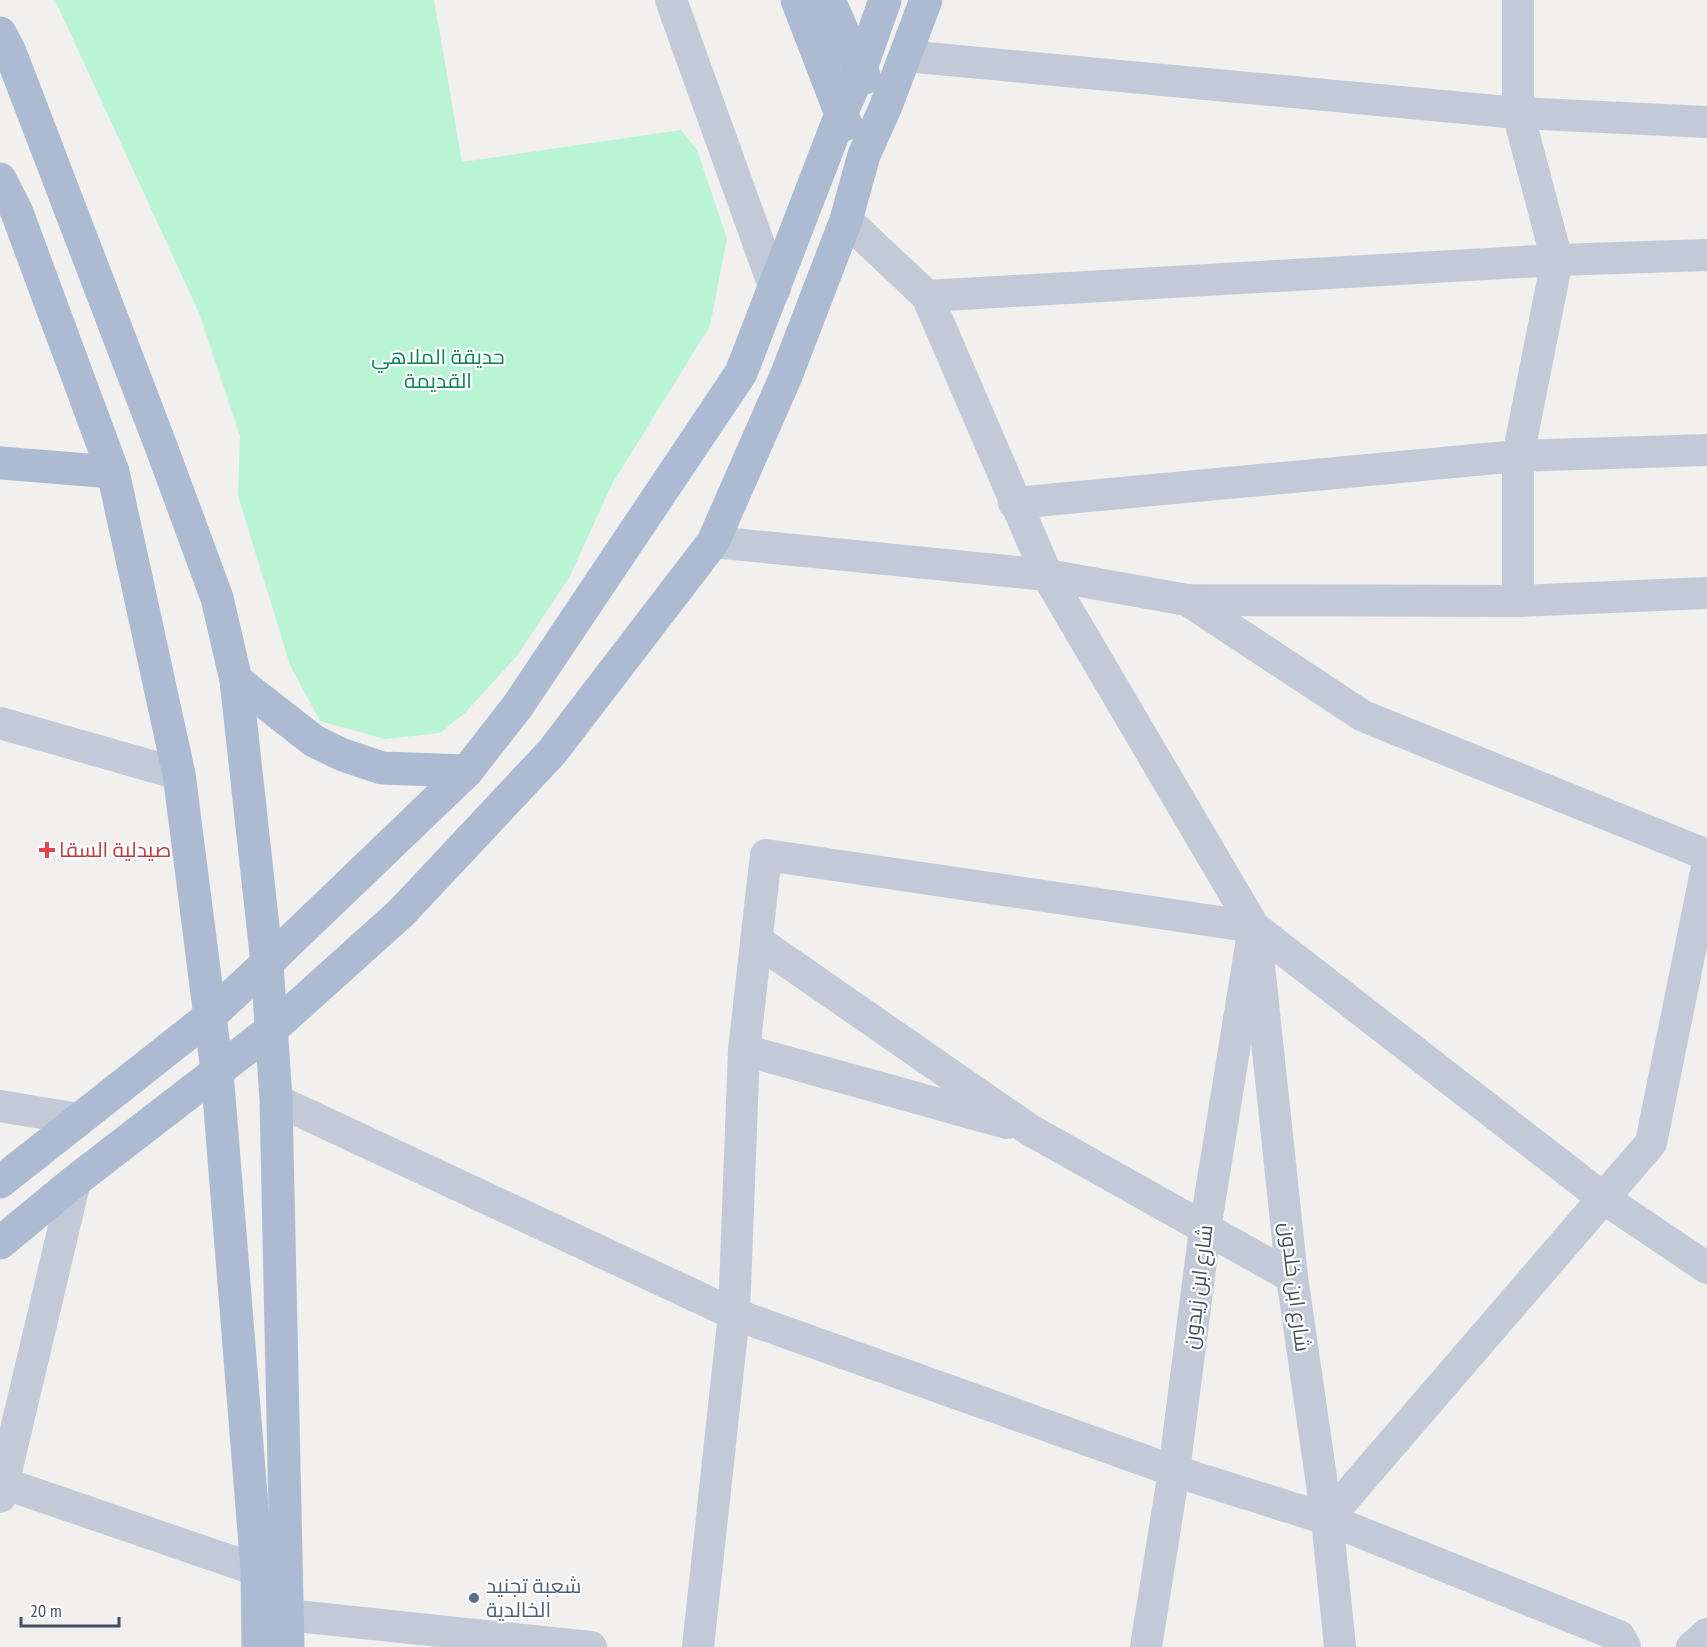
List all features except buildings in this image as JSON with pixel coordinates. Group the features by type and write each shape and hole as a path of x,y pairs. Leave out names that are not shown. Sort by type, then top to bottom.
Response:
{"main road":[{"path":"798,0 841,114 864,155"},
{"path":"829,0 860,71 886,106"},
{"path":"0,1182 208,1017 267,963 467,771 517,707 741,373 841,114 860,71 885,0"},
{"path":"0,1243 75,1181 272,1029 401,913 552,752 712,542 786,376 846,220 864,155 886,106 926,0"},
{"path":"0,33 14,63 217,598 236,680 267,963 276,1100 288,1647"},
{"path":"0,179 16,210 113,472 179,774 208,1017 217,1071 257,1570 258,1647"},
{"path":"0,463 113,472"},
{"path":"236,680 314,741 343,755 382,768 467,771"}],"street":[{"path":"671,0 775,289"},
{"path":"1518,0 1518,114 1557,260 1518,456 1518,601"},
{"path":"905,56 1518,114 1707,122"},
{"path":"846,220 927,296 1047,574 1254,927 1604,1198 1707,1268"},
{"path":"927,296 1557,260 1707,255"},
{"path":"1014,502 1518,456 1707,450"},
{"path":"712,542 1047,574 1187,600 1518,601 1707,593"},
{"path":"1187,600 1363,716 1707,855"},
{"path":"0,723 179,774"},
{"path":"698,1647 734,1314 744,1050 766,855 1254,927"},
{"path":"1327,1520 1651,1143 1707,867"},
{"name":"شارع ابن زيدون","path":"1146,1647 1174,1472 1205,1229 1254,927"},
{"name":"شارع ابن خلدون","path":"1254,927 1292,1277 1327,1520 1340,1647"},
{"path":"756,940 1030,1130 1292,1277"},
{"path":"744,1050 1030,1130"},
{"path":"276,1100 734,1314 1174,1472 1327,1520 1619,1636 1625,1647"},
{"path":"0,1106 78,1119"},
{"path":"75,1181 1,1488 257,1570"},
{"path":"288,1615 591,1647"},
{"path":"1692,1647 1707,1634"}],"green space":[{"name":"حديقة الملاهي القديمة","path":"55,0 434,0 462,162 681,130 697,150 727,238 710,326 612,484 570,576 516,657 466,712 440,733 385,739 320,721 290,665 238,496 240,436 199,313"}],"place":[{"name":"صيدلية السقا","path":"47,850"},
{"name":"شعبة تجنيد الخالدية","path":"474,1598"}]}
